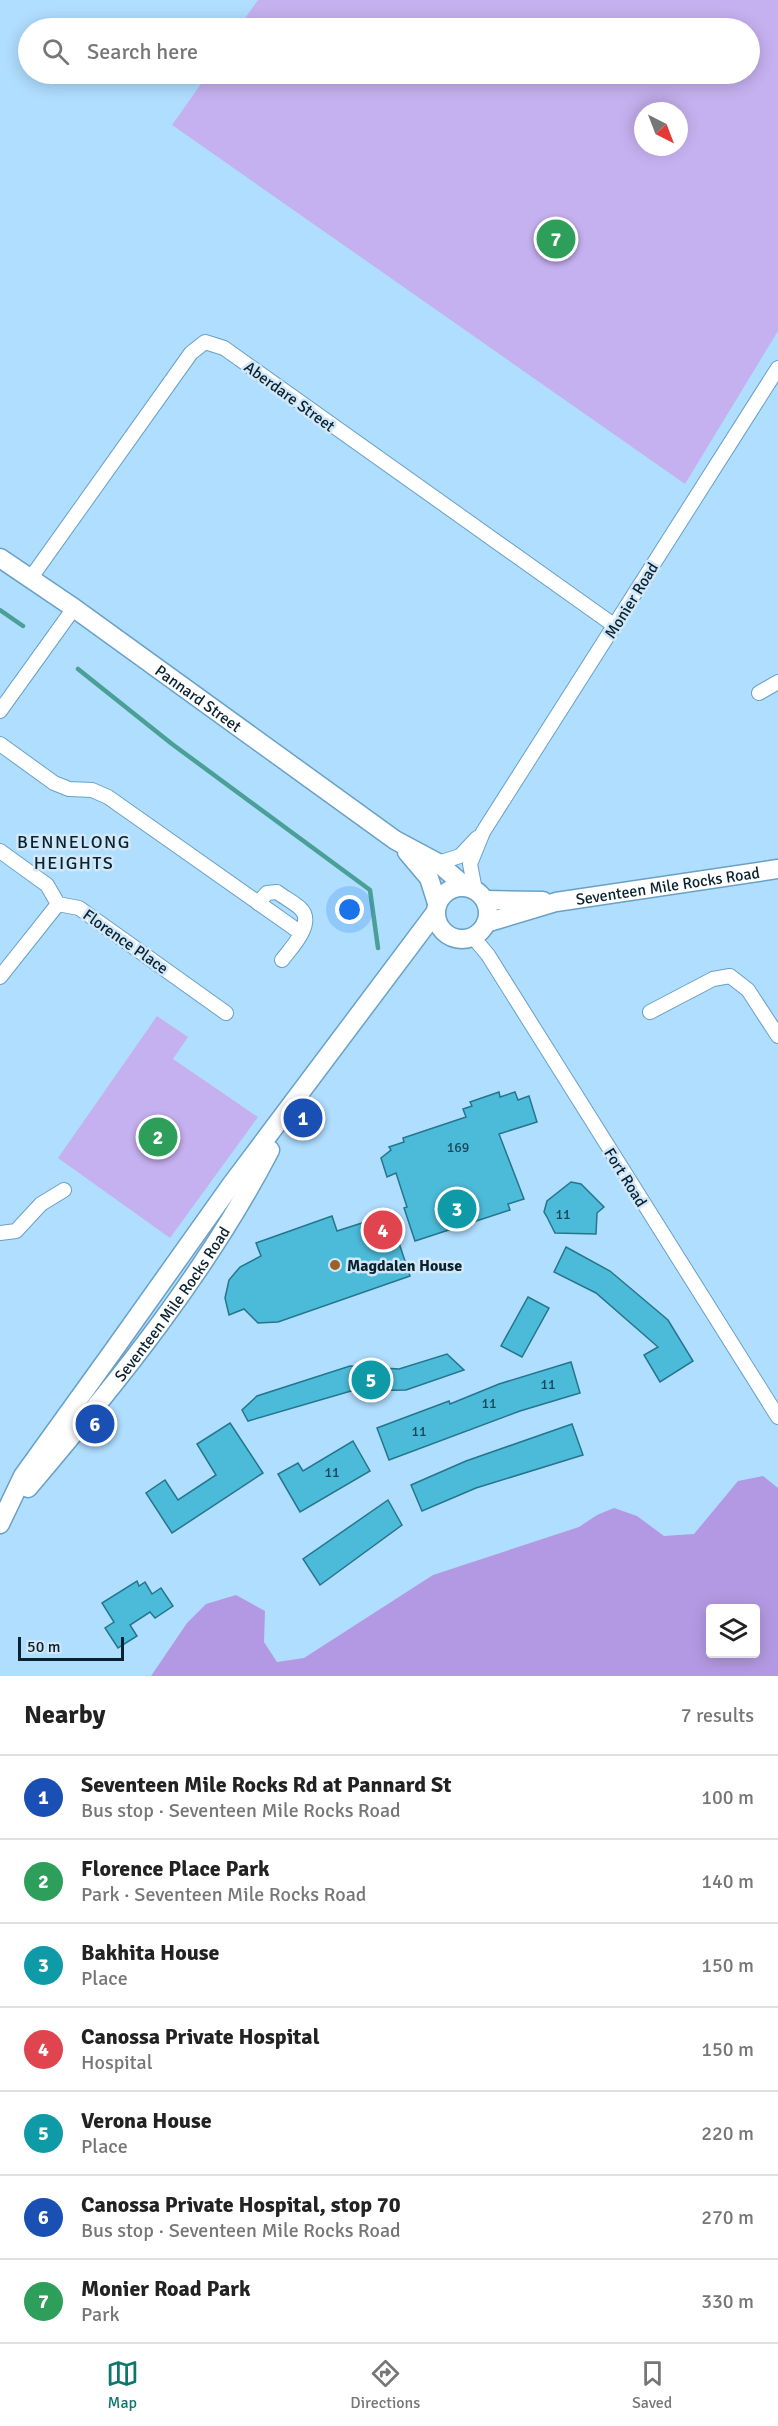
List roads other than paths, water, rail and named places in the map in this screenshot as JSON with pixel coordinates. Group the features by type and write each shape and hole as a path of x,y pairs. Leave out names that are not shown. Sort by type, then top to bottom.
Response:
{"main road":[{"name":"Pannard Street","path":"0,558 74,608 395,840 438,863 475,892"},
{"name":"Pannard Street","path":"395,840 429,878 436,908"},
{"name":"Seventeen Mile Rocks Road","path":"486,923 556,902 778,869"},
{"path":"456,887 475,892 488,909 486,923 483,929 473,937 454,938 439,927 436,908 447,891 456,887"},
{"name":"Seventeen Mile Rocks Road","path":"475,892 556,902"},
{"name":"Seventeen Mile Rocks Road","path":"2,1520 23,1476 231,1185 295,1103 436,908"},
{"name":"Seventeen Mile Rocks Road","path":"399,960 443,932"}],"street":[{"name":"Aberdare Street","path":"30,579 191,353 205,342 224,348 615,626"},
{"name":"Monier Road","path":"475,892 470,864 483,832 778,368"},
{"path":"0,711 74,608"},
{"path":"759,693 778,682"},
{"path":"0,744 54,783 69,789 92,790 108,797 301,933"},
{"name":"Monier Road","path":"438,863 460,856 483,832"},
{"path":"0,850 47,885 58,904 0,976"},
{"path":"258,903 267,894 278,892 301,909 305,915 306,922 301,933 282,960"},
{"name":"Florence Place","path":"58,904 79,908 226,1013"},
{"name":"Fort Road","path":"473,937 494,965 778,1417"},
{"path":"650,1012 713,979 730,976 748,990 778,1036"},
{"path":"0,1233 16,1231 41,1204 64,1190"}],"waterway":[{"path":"0,610 23,626"},
{"path":"78,669 172,744 370,890 378,948"}],"place":[{"name":"Monier Road Park","path":"556,239"},
{"name":"Seventeen Mile Rocks Rd at Pannard St","path":"303,1118"},
{"name":"Florence Place Park","path":"158,1137"},
{"name":"Bakhita House","path":"457,1209"},
{"name":"Canossa Private Hospital","path":"383,1230"},
{"name":"Magdalen House","path":"335,1265"},
{"name":"Verona House","path":"371,1380"},
{"name":"Canossa Private Hospital, stop 70","path":"95,1424"}],"district":[{"name":"BENNELONG HEIGHTS","path":"74,852"}]}
